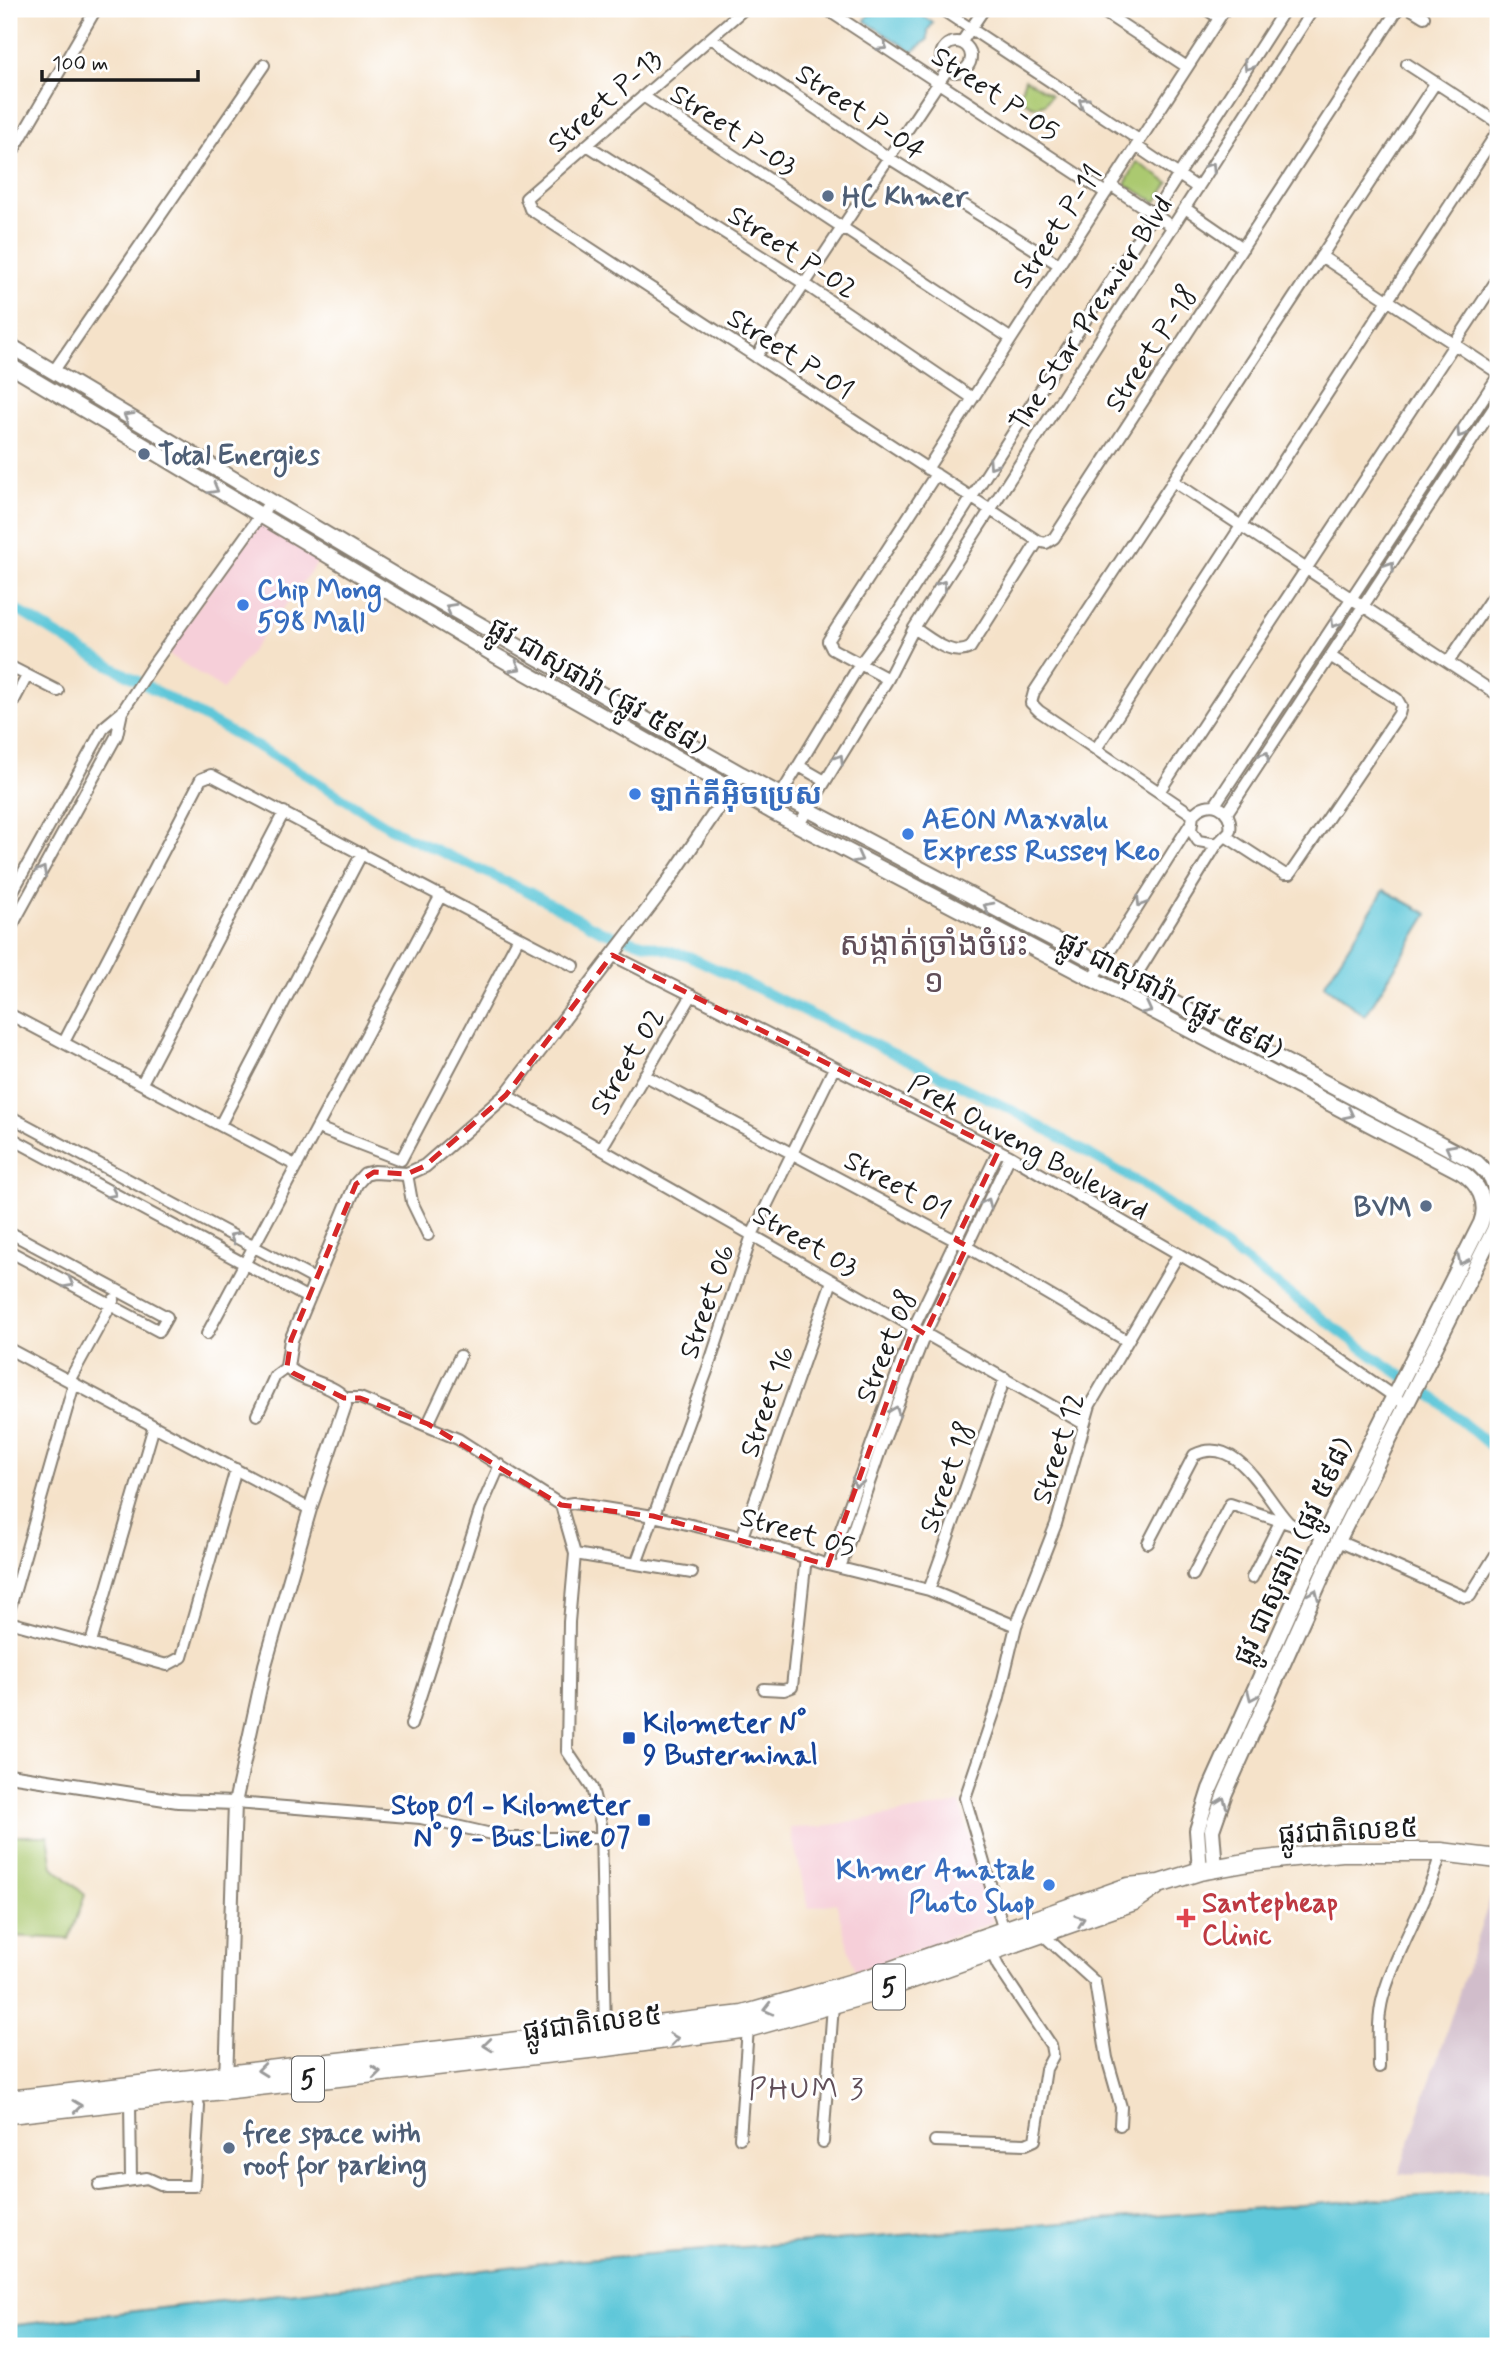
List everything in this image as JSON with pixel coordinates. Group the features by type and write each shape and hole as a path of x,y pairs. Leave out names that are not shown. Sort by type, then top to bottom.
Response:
{"highway":[{"name":"ផ្លូវជាតិលេខ៥","path":"9,2100 226,2081 606,2040 748,2028 1128,1887 1159,1884 1207,1870 1342,1852 1445,1852 1493,1861"},
{"name":"ផ្លូវជាតិលេខ៥","path":"606,2040 743,2015 833,2005 1133,1901 1159,1884"},
{"name":"ផ្លូវជាតិលេខ៥","path":"9,2114 195,2092 226,2081"}],"main road":[{"name":"ផ្លូវ ជាសុផារ៉ា (ផ្លូវ ៥៩៨)","path":"9,345 577,682 781,796 1100,967 1469,1158 1483,1168 1497,1186"},
{"name":"ផ្លូវ ជាសុផារ៉ា (ផ្លូវ ៥៩៨)","path":"9,365 568,697 771,811 1091,981 1461,1172 1479,1190 1484,1206 1481,1223 1418,1366"},
{"path":"568,697 577,682"},
{"path":"1052,960 1059,944"},
{"path":"1479,1190 1497,1186"},
{"name":"ផ្លូវ ជាសុផារ៉ា (ផ្លូវ ៥៩៨)","path":"1207,1870 1196,1844 1201,1815 1234,1735 1324,1535 1498,1222"},
{"name":"ផ្លូវ ជាសុផារ៉ា (ផ្លូវ ៥៩៨)","path":"1207,1870 1212,1830 1248,1741 1401,1398"},
{"path":"1234,1735 1248,1741"}],"street":[{"path":"9,158 96,9"},
{"name":"Street P-13","path":"526,198 744,9"},
{"name":"Street P-05","path":"826,9 1108,189 1173,227"},
{"path":"942,9 1138,143 1198,188"},
{"path":"961,43 984,9"},
{"path":"1099,9 1187,67"},
{"path":"1206,9 1222,13"},
{"name":"The Star Premier Blvd","path":"771,811 857,662 885,630 1285,9"},
{"name":"The Star Premier Blvd","path":"798,826 888,679 914,628 1313,9"},
{"name":"Street P-18","path":"914,628 953,651 961,652 970,648 1038,541 1046,543 1054,538 1398,9"},
{"path":"1411,9 1424,18"},
{"name":"Street P-11","path":"857,662 832,649 828,641 931,472 971,397 1222,13"},
{"name":"Street P-04","path":"711,38 889,158 1058,264"},
{"path":"954,42 961,43 971,54 971,61 961,71 947,70 942,64 943,50 954,42"},
{"path":"1408,64 1498,123"},
{"path":"53,372 264,65"},
{"path":"756,357 947,70"},
{"path":"1217,844 1198,841 1192,819 1159,792 1031,703 1034,692 1436,82"},
{"name":"Street P-03","path":"643,96 1010,338"},
{"path":"1096,749 1386,299 1498,131"},
{"name":"Street P-02","path":"587,145 804,284 971,397"},
{"name":"Street P-01","path":"526,198 530,209 1038,541"},
{"path":"1185,208 1243,248"},
{"path":"1215,805 1498,374 1321,257"},
{"path":"1159,792 1498,278"},
{"path":"1227,813 1498,401"},
{"path":"1173,481 1498,695"},
{"path":"9,931 98,772 117,735 122,712 131,697 270,502"},
{"path":"1449,662 1498,588"},
{"path":"1227,836 1284,874 1290,874 1399,714 1401,706 1397,699 1330,656"},
{"path":"857,662 888,679"},
{"path":"9,666 58,691"},
{"path":"9,710 27,676"},
{"path":"9,898 104,727 122,712"},
{"path":"83,764 98,772"},
{"path":"799,766 825,781"},
{"path":"287,1367 286,1357 308,1298 356,1184 365,1174 407,1174 425,1166 506,1095 634,927 741,774"},
{"path":"64,1042 201,779 211,775 574,965"},
{"path":"1091,981 1192,819 1202,806 1215,805 1227,813 1231,825 1227,836 1217,844 1122,997"},
{"path":"142,1083 284,812"},
{"path":"46,832 60,839"},
{"path":"219,1125 362,853"},
{"path":"207,1334 256,1248 441,895"},
{"path":"318,1128 401,1160 519,937"},
{"name":"Prek Ouveng Boulevard","path":"615,952 692,995 1010,1156 1244,1292 1401,1398"},
{"name":"Street 02","path":"601,1149 692,995"},
{"path":"9,1014 298,1166"},
{"name":"Street 06","path":"636,1564 707,1371 752,1235 834,1068"},
{"name":"Street 01","path":"644,1075 967,1246 1127,1341"},
{"name":"Street 03","path":"506,1095 1084,1424"},
{"path":"9,1116 316,1280"},
{"path":"9,1137 308,1298"},
{"name":"Street 08","path":"875,1446 914,1327 999,1150"},
{"path":"834,1566 875,1446 1010,1156"},
{"path":"86,1179 94,1161"},
{"path":"407,1174 412,1202 428,1235"},
{"path":"9,1232 167,1317 159,1331 9,1251"},
{"name":"Street 12","path":"1004,1931 965,1798 998,1701 1016,1626 1056,1524 1090,1405 1178,1255"},
{"name":"Street 16","path":"742,1537 832,1281"},
{"path":"9,1611 71,1382 119,1291"},
{"path":"9,1349 310,1509"},
{"path":"428,1424 460,1356"},
{"path":"287,1367 308,1381 339,1392 344,1398"},
{"path":"257,1415 275,1376 287,1367"},
{"name":"Street 18","path":"929,1591 1005,1378"},
{"path":"344,1398 360,1398 428,1424 500,1465 561,1505 575,1554 569,1622 568,1751 592,1788 601,1838 606,2040"},
{"path":"226,2081 234,1803 255,1704 344,1398"},
{"path":"90,1643 154,1426"},
{"path":"1147,1543 1194,1455 1202,1451 1230,1456 1246,1468 1285,1522"},
{"path":"411,1725 481,1508 500,1465"},
{"path":"9,1622 167,1665 182,1657 236,1469"},
{"name":"Street 05","path":"561,1505 573,1503 653,1516 742,1537 834,1566 929,1591 1016,1626"},
{"path":"1194,1575 1230,1504 1324,1535"},
{"path":"1252,1578 1285,1522"},
{"path":"1338,1541 1465,1597 1470,1596 1498,1551"},
{"path":"575,1554 692,1573"},
{"path":"764,1689 784,1690 792,1687 806,1557"},
{"path":"9,1775 178,1801 421,1818 509,1838 601,1838"},
{"path":"1379,2067 1382,2000 1393,1968 1445,1852"},
{"path":"1041,1933 1095,1982 1107,2058 1121,2107 1120,2125"},
{"path":"934,2141 1026,2144 1035,2140 1046,2069 1053,2056 1052,2045 998,1966 991,1951"},
{"path":"823,2142 833,2005"},
{"path":"740,2138 748,2028"},
{"path":"9,2088 9,2100"},
{"path":"99,2185 146,2178 165,2186 194,2186 199,2106 195,2092"},
{"path":"130,2100 131,2180"}],"highlighted area":[{"path":"612,955 999,1150 956,1240 967,1246 925,1334 914,1327 828,1565 653,1516 561,1505 428,1424 360,1398 344,1398 293,1373 287,1367 291,1340 356,1184 374,1172 407,1174 425,1166 506,1095"}],"shaded area":[{"name":"Chip Mong 598 Mall","path":"261,522 321,558 223,689 165,652"},
{"path":"960,1803 993,1922 855,1972 836,1903 809,1908 790,1828 820,1827"},
{"path":"1496,1881 1498,2170 1399,2174"}],"green space":[{"path":"1025,79 1051,95 1045,104 1035,107 1025,102 1020,93"},
{"path":"1137,162 1169,183 1156,202 1125,184"},
{"path":"12,1836 48,1836 53,1867 85,1895 69,1939 9,1936 9,1843"}],"water":[{"path":"883,9 913,9 933,23 928,30 928,39 913,52 865,21 868,15 882,12"},
{"path":"1384,890 1428,914 1365,1016 1324,985"},
{"path":"1498,2190 1498,2346 9,2346 9,2326 559,2261"}],"waterway":[{"path":"9,605 87,653 287,763 397,832 527,891 603,932 689,956 1010,1109 1140,1183 1373,1356 1436,1399 1498,1453"}],"place":[{"name":"HC Khmer","path":"828,196"},
{"name":"Total Energies","path":"144,454"},
{"name":"Chip Mong 598 Mall","path":"243,605"},
{"name":"ឡាក់គីអ៊ិចប្រេស","path":"635,794"},
{"name":"AEON Maxvalu Express Russey Keo","path":"908,834"},
{"name":"BVM","path":"1426,1206"},
{"name":"Kilometer N° 9 Busterminal","path":"629,1738"},
{"name":"Stop 01 - Kilometer N° 9 - Bus Line 07","path":"644,1820"},
{"name":"Khmer Amatak Photo Shop","path":"1049,1885"},
{"name":"Santepheap Clinic","path":"1186,1918"},
{"name":"free space with roof for parking","path":"229,2148"}],"district":[{"name":"សង្កាត់ច្រាំងចំរេះ ១","path":"934,962"},
{"name":"PHUM 3","path":"807,2088"}]}
